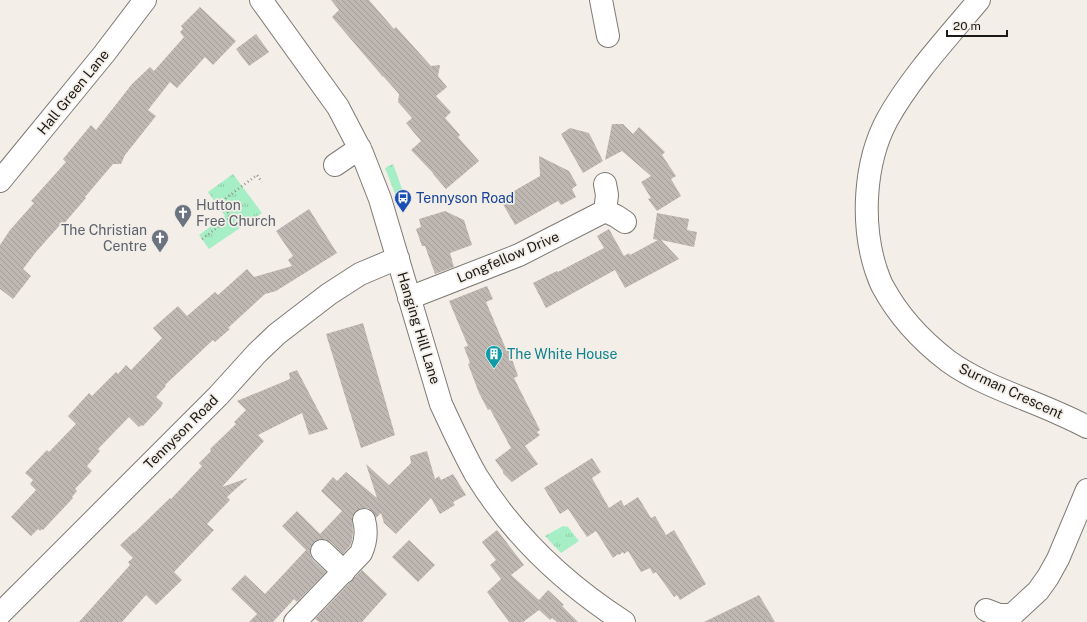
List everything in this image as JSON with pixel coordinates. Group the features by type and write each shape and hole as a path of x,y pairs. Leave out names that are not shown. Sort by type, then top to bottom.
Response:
{"street":[{"name":"Hall Green Lane","path":"0,181 104,54 145,0"},
{"name":"Hanging Hill Lane","path":"262,0 338,107 360,148 380,199 441,404 465,455 486,490 522,537 576,588 624,622"},
{"path":"601,0 608,36"},
{"name":"Surman Crescent","path":"979,0 932,57 908,89 887,121 872,158 867,193 867,228 873,259 882,286 898,310 923,340 949,361 979,379 1052,410 1087,427"},
{"path":"336,165 360,148"},
{"path":"604,184 607,195 605,211 625,222"},
{"name":"Longfellow Drive","path":"409,298 519,255 605,211"},
{"name":"Tennyson Road","path":"0,614 218,396 257,353 277,334 329,294 354,278 398,258"},
{"path":"986,610 998,616 1011,619 1038,592 1058,559 1087,490"},
{"path":"296,622 361,553 366,534 364,520"},
{"path":"322,551 344,572"}],"path":[{"path":"202,239 229,218 229,214 223,204 226,198 257,175 262,182"}],"green space":[{"path":"393,164 408,205 401,209 385,168"},
{"path":"233,174 262,213 209,249 199,235 225,216 208,192"},
{"path":"563,526 568,527 579,541 561,553 545,536"}],"building":[{"path":"331,0 369,0 394,29 396,27 431,66 440,65 438,76 447,87 436,96 451,112 445,118 460,135 458,137 479,161 446,189 411,150 421,141 406,123 412,118 398,102 399,94 332,17 339,10"},
{"path":"200,7 236,41 213,65 205,57 177,88 170,82 148,110 156,116 125,155 121,164 113,164 85,197 86,198 61,227 60,225 36,252 23,269 31,276 13,299 0,289 0,245 10,230 34,203 31,201 66,162 63,159 91,125 96,130 132,84 150,67 154,71 184,37 180,32 183,29 181,26"},
{"path":"256,34 269,52 249,66 236,49"},
{"path":"612,124 623,124 633,134 639,127 665,152 662,155 676,176 671,179 681,196 657,211 648,199 651,198 641,182 651,176 622,151 605,160"},
{"path":"570,128 589,133 603,161 583,173 561,134"},
{"path":"539,156 569,171 577,185 572,189 576,197 561,205 558,201 515,225 500,199 540,176"},
{"path":"309,209 337,253 276,291 265,294 228,328 230,329 215,342 213,340 165,385 166,386 156,397 163,403 143,426 142,425 139,427 129,417 98,449 100,451 87,466 92,471 75,489 77,491 72,497 73,498 43,530 42,529 40,531 38,529 31,536 11,517 36,490 30,484 33,480 25,473 47,450 49,452 76,424 68,416 89,393 92,396 116,372 118,374 126,365 131,370 162,338 153,328 178,306 187,316 215,292 218,295 247,269 254,277 292,266 288,260 293,256 276,231"},
{"path":"445,211 464,220 472,245 450,253 454,267 435,274 425,246 422,246 416,229 421,227 419,219"},
{"path":"657,213 689,219 687,230 697,232 694,247 661,240 679,259 625,288 615,270 546,308 533,283 604,248 597,236 609,229 624,256 629,253 630,255 658,240 653,239"},
{"path":"487,286 493,299 486,302 506,349 508,348 518,376 514,378 540,430 537,432 540,435 525,446 538,464 512,482 503,473 495,460 511,448 490,409 488,410 479,393 468,364 470,363 464,347 468,346 449,301"},
{"path":"363,323 395,435 361,448 326,334"},
{"path":"297,370 328,429 309,435 302,413 258,435 264,441 222,487 248,478 227,497 230,500 207,524 214,530 174,572 182,580 156,605 146,595 122,622 79,622 130,565 128,562 133,558 120,545 170,498 171,499 202,466 199,463 211,451 210,449 236,424 234,422 246,410 237,401 290,379 289,373"},
{"path":"427,451 435,479 439,476 441,480 453,474 466,495 453,502 455,505 440,514 431,498 396,534 384,523 381,513 376,518 373,512 368,508 362,508 356,511 352,517 352,541 350,546 343,554 331,542 325,539 319,539 313,543 310,548 310,555 313,560 326,572 297,602 294,599 273,622 249,622 257,614 231,589 245,575 265,594 306,550 282,526 297,511 320,534 342,511 321,491 333,477 337,481 346,472 377,498 366,464 389,485 411,463 410,456"},
{"path":"592,458 601,472 592,478 609,508 621,500 624,506 638,497 651,518 655,516 666,535 674,530 706,584 680,600 677,595 674,597 656,572 653,574 650,568 641,572 628,551 624,554 623,552 619,555 618,554 613,558 596,531 587,537 568,509 560,514 544,488"},
{"path":"497,530 524,565 511,575 539,600 548,590 564,605 562,606 578,622 557,622 552,618 550,620 539,610 523,622 509,622 487,592 501,579 490,565 496,560 482,542"},
{"path":"409,540 435,565 418,582 392,557"},
{"path":"362,570 387,594 362,622 319,622 315,619"},
{"path":"759,595 775,622 704,622 749,600"}],"place":[{"name":"Tennyson Road","path":"403,213"},
{"name":"Hutton Free Church","path":"183,228"},
{"name":"The Christian Centre","path":"160,253"},
{"name":"The White House","path":"494,369"}]}
